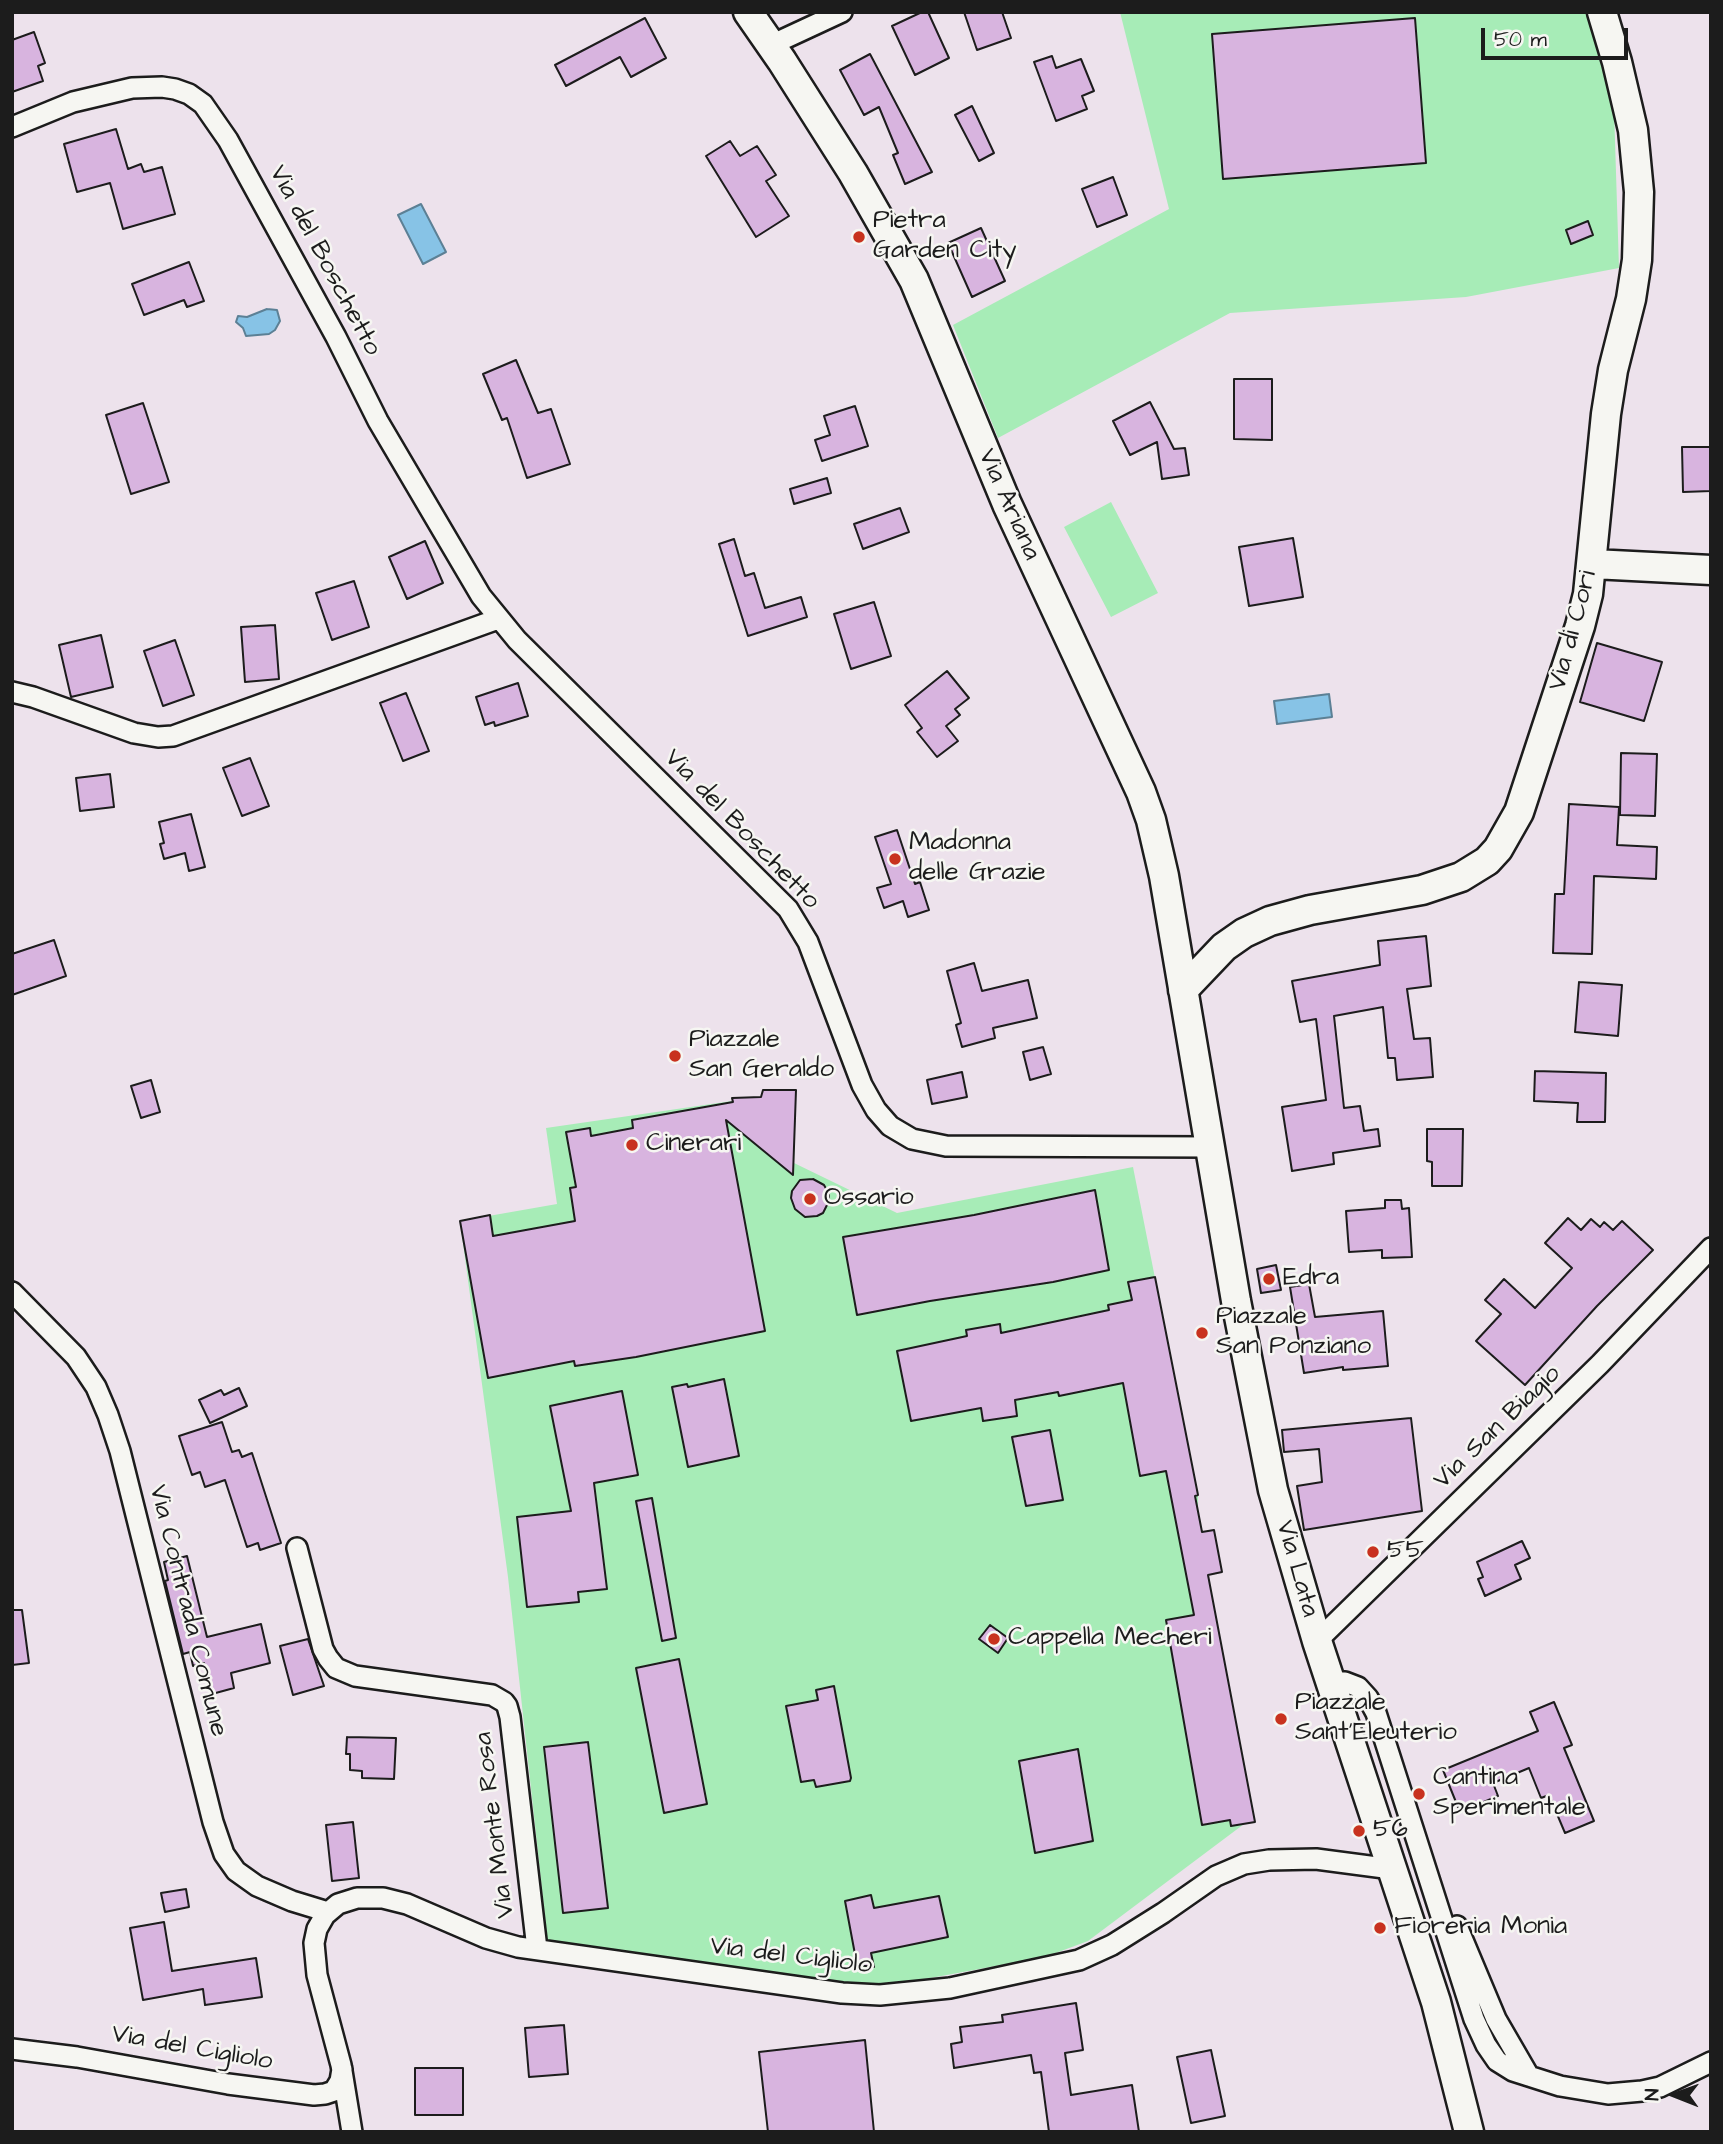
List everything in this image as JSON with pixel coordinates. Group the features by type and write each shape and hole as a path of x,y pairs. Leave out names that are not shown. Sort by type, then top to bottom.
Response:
{"main road":[{"name":"Via Ariana","path":"748,12 853,173 914,280 1022,538 1141,792 1162,863 1183,990"},
{"name":"Via di Cori","path":"1183,990 1224,947 1261,925 1310,910 1433,888 1468,874 1493,856 1511,829 1580,626 1593,564 1602,443 1613,370 1631,299 1637,260 1639,222 1637,159 1633,130 1618,62 1602,12"},
{"path":"1593,564 1711,570"},
{"name":"Via Lata","path":"1183,990 1261,1437 1281,1521 1330,1682 1443,2024 1469,2132"}],"street":[{"path":"771,45 842,12"},
{"name":"Via del Boschetto","path":"12,127 73,102 110,91 139,87 183,91 203,104 229,139 382,428 476,587 498,619 532,655 776,896 795,918 811,949 862,1085 876,1110 890,1126 912,1139 946,1146 1211,1147"},
{"path":"12,692 134,733 158,737 173,736 498,619"},
{"name":"Via San Biagio","path":"1317,1641 1593,1372 1711,1248"},
{"name":"Via Contrada Comune","path":"12,1292 76,1357 96,1387 108,1415 120,1451 212,1822 224,1854 236,1871 257,1886 328,1912"},
{"name":"Via Monte Rosa","path":"297,1548 323,1649 336,1668 355,1676 492,1695 504,1702 510,1717 537,1949"},
{"path":"1330,1682 1345,1682 1358,1687 1373,1707 1482,2039 1502,2065 1529,2076 1583,2091 1631,2093 1668,2084 1711,2062"},
{"name":"Via del Cigliolo","path":"328,1912 338,1904 357,1898 389,1899 415,1907 497,1942 842,1993 897,1994 971,1984 1079,1960 1112,1945 1216,1876 1244,1864 1269,1860 1316,1859 1392,1869"},
{"path":"328,1912 317,1928 315,1957 341,2065 352,2132"},
{"name":"Via del Cigliolo","path":"12,2049 314,2095 330,2093 337,2087 341,2065"}],"green space":[{"path":"1120,12 1589,12 1603,45 1614,109 1619,268 1466,297 1230,313 998,438 953,325 1169,209"},
{"path":"1111,502 1158,593 1111,617 1064,527"},
{"path":"763,1090 796,1090 794,1163 897,1213 1133,1167 1198,1495 1202,1532 1214,1530 1222,1572 1208,1575 1255,1822 1244,1824 1088,1941 1045,1957 887,1986 858,1985 548,1945 508,1577 460,1221 557,1204 546,1128 732,1101 732,1098 761,1097"}],"water":[{"path":"421,204 446,252 423,264 398,215"},
{"path":"267,309 277,310 280,321 275,330 269,334 246,336 243,328 236,322 238,316 247,317"},
{"path":"1329,694 1332,717 1277,724 1274,701"}],"building":[{"path":"922,12 928,12 949,58 915,75 892,26"},
{"path":"964,12 1002,12 1011,38 977,50"},
{"path":"645,18 666,58 631,77 620,57 566,86 555,65"},
{"path":"1415,18 1426,163 1223,179 1212,34"},
{"path":"34,32 45,63 38,66 43,81 12,92 12,40"},
{"path":"870,54 932,172 905,184 893,155 898,153 879,107 864,115 840,70"},
{"path":"1052,56 1056,68 1081,59 1094,91 1082,96 1087,109 1056,121 1034,62"},
{"path":"972,106 994,153 979,161 955,115"},
{"path":"116,129 128,169 141,164 144,172 162,167 175,214 123,229 110,183 77,192 64,144"},
{"path":"730,141 740,156 757,146 776,175 766,181 789,216 756,237 706,156"},
{"path":"1113,177 1127,215 1097,227 1082,189"},
{"path":"1588,221 1593,235 1571,244 1566,230"},
{"path":"981,228 1005,281 972,297 948,243"},
{"path":"189,262 204,301 187,307 184,300 144,315 132,284"},
{"path":"516,360 538,413 551,409 570,464 527,478 507,418 502,420 483,374"},
{"path":"1234,379 1272,379 1272,440 1234,439"},
{"path":"1150,402 1174,449 1185,448 1189,475 1162,479 1157,442 1130,455 1113,421"},
{"path":"143,403 169,482 131,494 106,415"},
{"path":"855,406 868,446 822,461 815,440 830,435 824,416"},
{"path":"1682,447 1711,447 1711,491 1683,492"},
{"path":"827,478 831,493 794,504 790,489"},
{"path":"900,508 909,532 863,549 854,524"},
{"path":"1293,538 1303,597 1249,606 1239,547"},
{"path":"734,539 745,576 754,573 765,608 801,597 807,617 748,636 719,544"},
{"path":"425,541 443,583 407,599 389,557"},
{"path":"354,581 369,627 332,640 316,593"},
{"path":"874,602 891,656 851,669 834,614"},
{"path":"275,625 279,679 245,682 241,627"},
{"path":"101,635 113,687 71,697 59,645"},
{"path":"175,640 194,695 163,706 144,651"},
{"path":"1597,643 1662,662 1644,721 1580,702"},
{"path":"947,671 969,698 955,709 960,715 946,726 958,741 937,757 917,732 922,728 905,705"},
{"path":"518,683 528,716 495,726 494,722 485,725 476,697"},
{"path":"406,693 429,751 403,761 380,703"},
{"path":"1621,753 1657,754 1655,816 1620,815"},
{"path":"250,758 269,806 242,816 223,768"},
{"path":"110,774 114,807 80,811 76,778"},
{"path":"1569,804 1619,807 1617,845 1657,847 1656,879 1594,876 1592,954 1553,953 1555,894 1564,894"},
{"path":"191,814 205,867 189,871 185,853 164,859 160,844 164,843 159,822"},
{"name":"Madonna delle Grazie","path":"897,830 915,884 920,882 929,910 908,917 903,901 884,908 877,888 891,884 875,837"},
{"path":"1426,936 1431,986 1407,989 1414,1039 1430,1038 1433,1077 1397,1080 1395,1058 1388,1058 1383,1007 1334,1016 1344,1108 1360,1106 1364,1131 1378,1129 1380,1146 1333,1153 1334,1164 1292,1171 1282,1107 1326,1100 1316,1019 1300,1022 1292,981 1380,965 1378,941"},
{"path":"54,940 66,976 12,995 12,954"},
{"path":"974,963 982,991 1028,980 1037,1018 993,1028 995,1038 962,1047 956,1025 961,1023 947,971"},
{"path":"1579,982 1622,985 1618,1036 1575,1032"},
{"path":"1043,1047 1051,1074 1030,1080 1023,1052"},
{"path":"1535,1071 1606,1073 1605,1122 1577,1122 1578,1103 1534,1101"},
{"path":"962,1072 967,1097 932,1104 927,1080"},
{"path":"151,1080 160,1112 141,1118 131,1086"},
{"path":"763,1090 796,1090 793,1175 726,1120 765,1331 636,1357 575,1366 574,1361 488,1378 460,1221 490,1215 493,1236 575,1221 570,1188 576,1187 566,1132 590,1128 591,1136 633,1128 632,1120 733,1102 732,1098 761,1097"},
{"path":"1427,1129 1463,1129 1462,1186 1432,1186 1432,1162 1427,1161"},
{"name":"Ossario","path":"813,1179 824,1185 829,1201 823,1213 805,1217 795,1209 791,1198 792,1191 800,1180"},
{"path":"1095,1190 1109,1270 857,1315 843,1237 974,1215"},
{"path":"1385,1200 1401,1200 1402,1209 1409,1208 1412,1257 1382,1258 1382,1250 1349,1252 1346,1211 1385,1208"},
{"path":"1568,1218 1581,1230 1591,1219 1600,1227 1604,1222 1613,1230 1622,1221 1653,1250 1597,1306 1525,1385 1476,1341 1501,1314 1485,1300 1504,1279 1535,1308 1572,1268 1545,1243"},
{"name":"Edra","path":"1276,1265 1281,1290 1261,1293 1257,1269"},
{"path":"1155,1277 1198,1495 1195,1496 1202,1532 1214,1530 1222,1572 1208,1575 1255,1822 1231,1826 1230,1820 1202,1825 1166,1620 1194,1615 1166,1471 1140,1476 1123,1383 1059,1396 1058,1392 1015,1400 1017,1416 983,1421 981,1408 911,1421 897,1351 967,1336 966,1330 1000,1324 1001,1333 1109,1310 1108,1305 1132,1300 1128,1282"},
{"path":"1309,1284 1315,1317 1383,1311 1388,1366 1343,1370 1343,1367 1304,1373 1290,1287"},
{"path":"724,1379 739,1456 688,1467 672,1387 687,1384 688,1387"},
{"path":"239,1388 247,1406 210,1423 199,1400 221,1390 224,1395"},
{"path":"622,1391 638,1475 594,1483 607,1589 578,1592 579,1602 527,1607 517,1517 571,1511 550,1406"},
{"path":"1411,1418 1422,1511 1304,1530 1297,1486 1322,1482 1319,1449 1284,1452 1282,1430"},
{"path":"222,1422 232,1452 239,1450 242,1457 252,1453 281,1543 260,1550 258,1543 247,1547 225,1480 205,1487 200,1472 192,1475 179,1436"},
{"path":"1050,1430 1063,1500 1026,1506 1012,1437"},
{"path":"652,1498 676,1638 662,1641 636,1501"},
{"path":"1522,1541 1530,1558 1515,1565 1521,1579 1485,1596 1478,1579 1483,1577 1477,1562"},
{"path":"187,1556 207,1637 261,1624 270,1663 231,1673 234,1688 212,1694 204,1663 193,1666 190,1652 183,1654 165,1581 168,1580 164,1562"},
{"path":"12,1610 22,1610 29,1663 12,1665"},
{"name":"Cappella Mecheri","path":"990,1625 1008,1638 998,1653 979,1639"},
{"path":"308,1639 324,1686 293,1695 280,1646"},
{"path":"679,1659 707,1804 664,1813 636,1668"},
{"path":"834,1686 851,1778 850,1781 816,1787 814,1780 801,1782 786,1706 818,1700 816,1690"},
{"path":"1554,1702 1572,1745 1564,1748 1594,1821 1565,1833 1549,1795 1541,1798 1529,1768 1493,1783 1498,1796 1460,1812 1443,1770 1538,1731 1530,1712"},
{"path":"347,1737 396,1738 394,1779 362,1778 362,1771 350,1770 350,1754 346,1754"},
{"path":"588,1742 608,1908 563,1913 544,1747"},
{"path":"1078,1749 1093,1841 1035,1853 1019,1761"},
{"path":"353,1822 359,1878 332,1881 326,1825"},
{"path":"186,1889 189,1907 165,1912 161,1893"},
{"path":"871,1895 874,1908 939,1896 948,1937 871,1953 874,1967 857,1965 845,1901"},
{"path":"164,1922 172,1971 256,1958 262,1997 205,2005 203,1989 143,2000 130,1928"},
{"path":"1076,2003 1083,2050 1065,2053 1071,2095 1132,2085 1139,2132 1049,2132 1041,2072 1034,2073 1031,2055 954,2068 951,2044 962,2042 960,2027 1003,2022 1002,2015"},
{"path":"564,2025 568,2074 529,2077 525,2028"},
{"path":"865,2040 874,2132 768,2132 759,2052"},
{"path":"1211,2050 1225,2116 1191,2123 1177,2057"},
{"path":"415,2068 463,2068 463,2115 415,2115"}],"place":[{"name":"Pietra Garden City","path":"859,237"},
{"name":"Madonna delle Grazie","path":"895,859"},
{"name":"Piazzale San Geraldo","path":"675,1056"},
{"name":"Cinerari","path":"632,1145"},
{"name":"Ossario","path":"810,1199"},
{"name":"Edra","path":"1269,1279"},
{"name":"Piazzale San Ponziano","path":"1202,1333"},
{"name":"55","path":"1373,1552"},
{"name":"Cappella Mecheri","path":"994,1639"},
{"name":"Piazzale Sant'Eleuterio","path":"1281,1719"},
{"name":"Cantina Sperimentale","path":"1419,1794"},
{"name":"56","path":"1359,1831"},
{"name":"Fioreria Monia","path":"1380,1928"}]}
